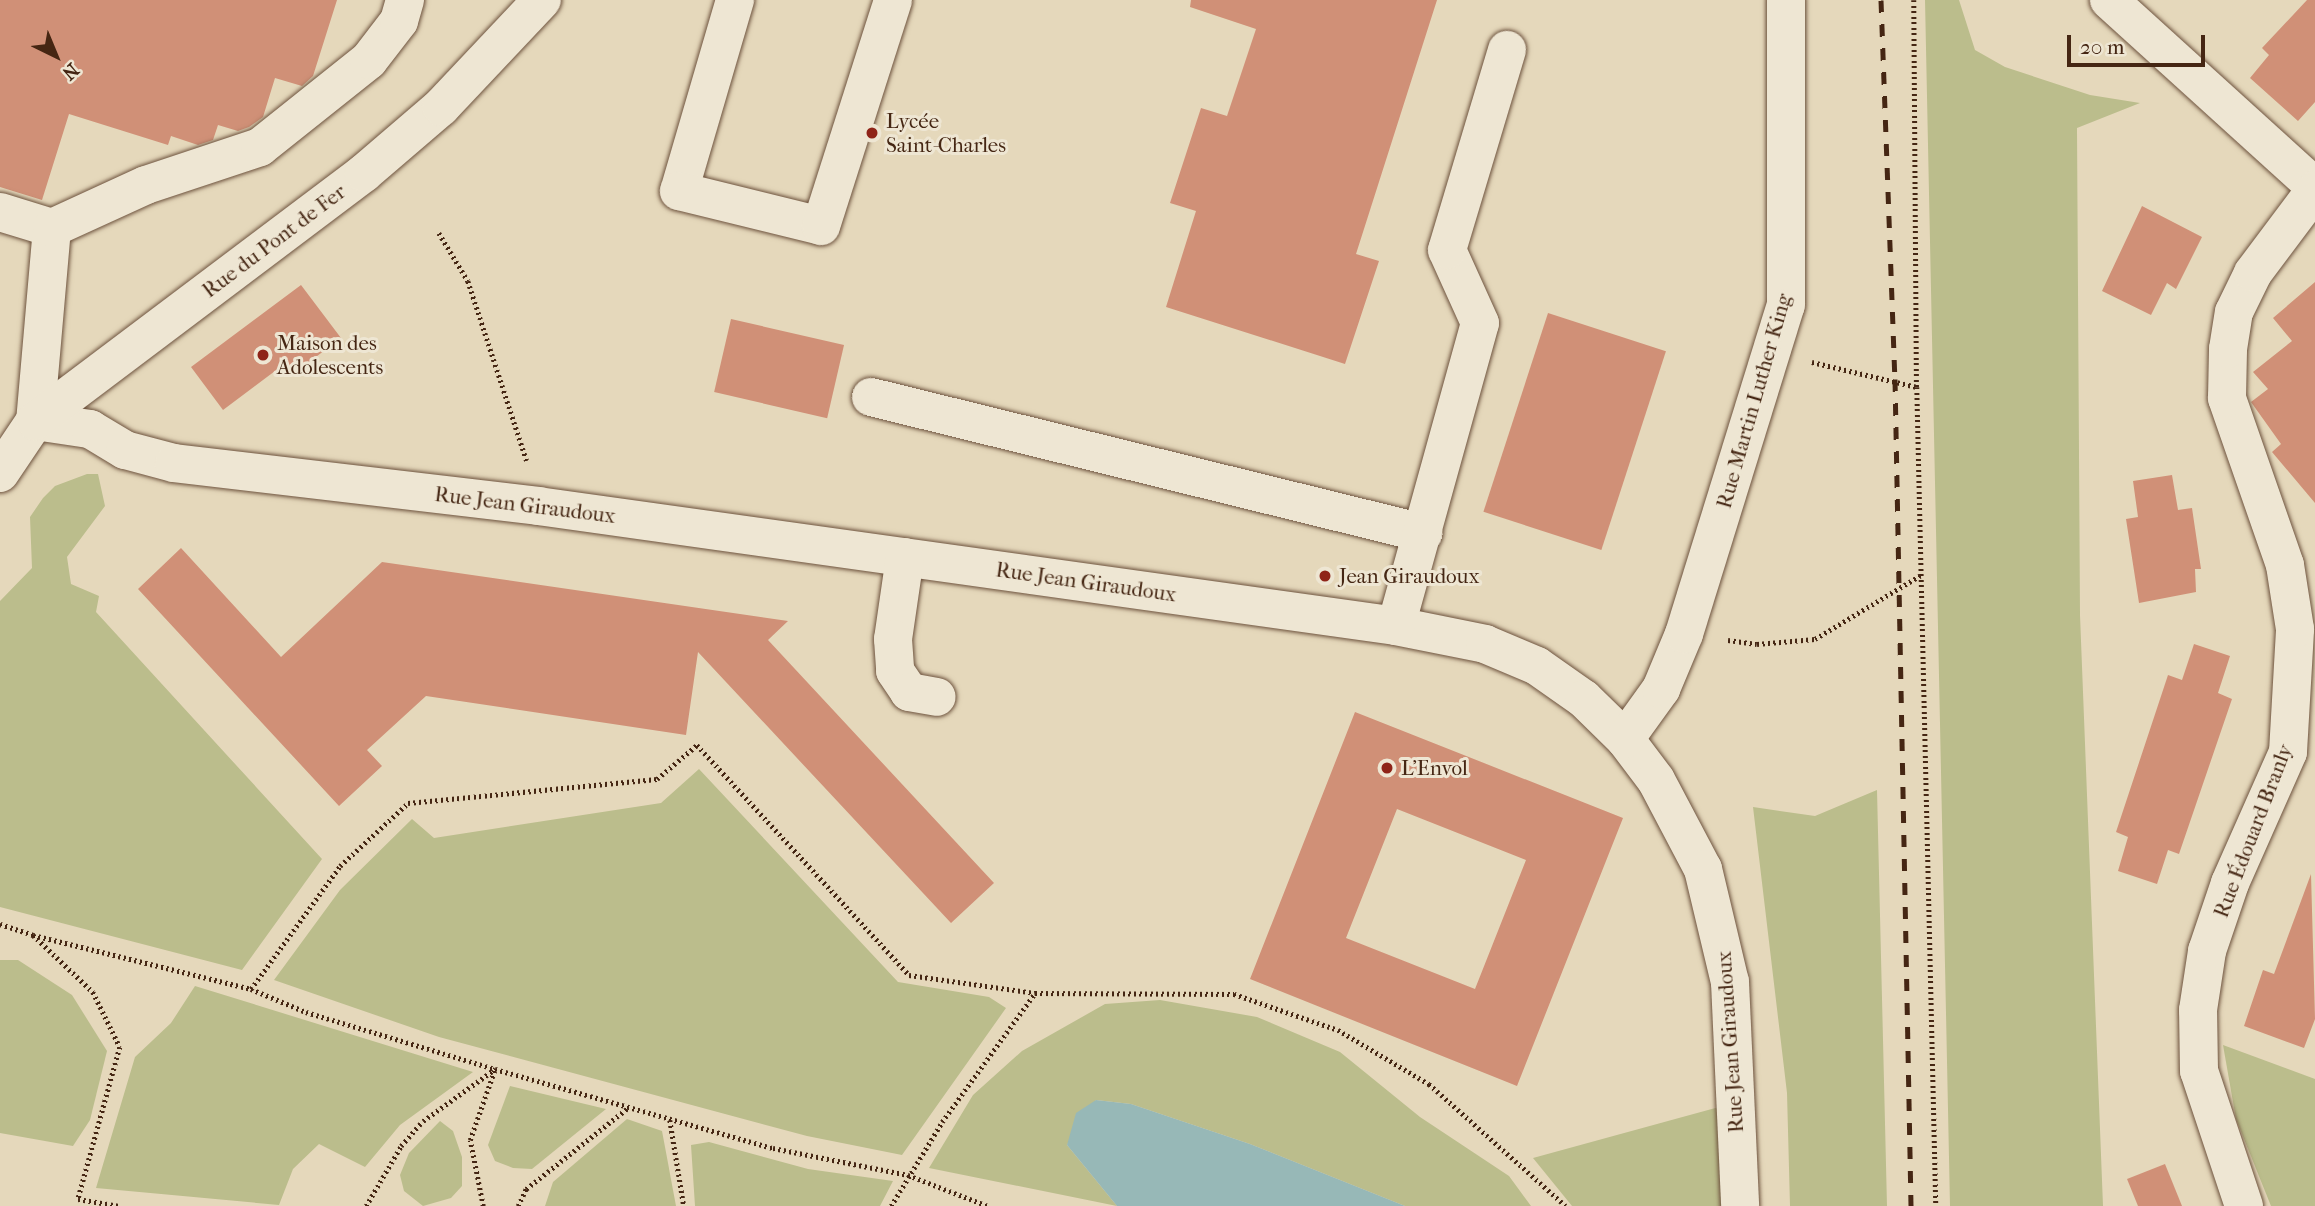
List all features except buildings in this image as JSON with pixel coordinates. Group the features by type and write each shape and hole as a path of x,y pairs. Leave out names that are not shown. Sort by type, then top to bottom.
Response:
{"street":[{"path":"0,212 52,228 146,185 260,147 369,60 399,20 405,0"},
{"name":"Rue du Pont de Fer","path":"0,473 35,421 364,173 442,107 542,0"},
{"path":"735,0 679,191 821,226 893,0"},
{"name":"Rue Martin Luther King","path":"1625,739 1661,689 1684,634 1786,305 1790,262 1786,0"},
{"path":"2109,0 2315,189"},
{"path":"1396,626 1480,323 1447,250 1507,50"},
{"name":"Rue Édouard Branly","path":"2244,1206 2200,1071 2198,1010 2207,951 2230,883 2288,752 2295,629 2285,565 2227,398 2228,349 2234,312 2253,273 2315,189"},
{"path":"35,421 52,228"},
{"path":"871,397 1423,533"},
{"name":"Rue Jean Giraudoux","path":"35,421 90,429 125,450 174,463 538,506 1396,626 1485,644 1537,666 1584,699 1625,739 1682,826 1720,924 1730,982 1740,1206"},
{"path":"905,557 893,639 895,671 909,691 937,697"}],"path":[{"path":"1914,0 1917,387 1936,1206"},
{"path":"439,233 468,281 538,506"},
{"path":"1771,356 1863,370 1917,387"},
{"path":"1684,634 1757,644 1815,639 1922,574"},
{"path":"251,989 340,866 408,803 657,779 697,745 909,975 1035,992 1234,994 1338,1030 1429,1084 1566,1206"},
{"path":"0,924 33,935 251,989 306,1012 773,1148 908,1175 988,1206"},
{"path":"33,935 93,992 120,1047 78,1199 119,1206"},
{"path":"891,1206 908,1175 1035,992"},
{"path":"366,1206 401,1146 423,1121 495,1069"},
{"path":"483,1206 470,1140 495,1069"},
{"path":"518,1206 526,1189 628,1107"},
{"path":"670,1119 684,1206"}],"green space":[{"path":"1925,0 1959,0 1975,50 2005,67 2090,95 2140,103 2077,128 2080,615 2103,1206 1950,1206"},
{"path":"87,474 98,474 105,506 67,557 71,584 99,596 96,612 322,859 242,970 0,907 0,601 32,568 30,517 43,498 55,486"},
{"path":"699,769 898,982 989,997 1006,1008 902,1155 807,1136 439,1037 274,980 340,890 412,819 434,838 661,803"},
{"path":"1877,790 1887,1206 1790,1206 1787,1093 1753,807 1815,816"},
{"path":"0,960 18,960 72,995 107,1051 90,1120 73,1146 0,1133"},
{"path":"195,986 473,1072 400,1125 365,1167 319,1144 293,1169 279,1205 96,1188 135,1057 171,1023"},
{"path":"1160,1000 1257,1017 1340,1052 1420,1117 1509,1176 1531,1206 1405,1206 1250,1144 1131,1104 1096,1100 1067,1145 1117,1206 929,1168 973,1095 1022,1051 1105,1004"},
{"path":"2223,1045 2315,1079 2315,1206 2271,1206 2236,1119"},
{"path":"510,1086 606,1109 532,1169 513,1168 495,1161 488,1145"},
{"path":"1719,1107 1722,1206 1572,1206 1533,1158"},
{"path":"627,1119 662,1131 676,1206 545,1206 553,1182"},
{"path":"440,1121 453,1131 462,1157 462,1186 451,1198 423,1206 404,1191 400,1175 409,1153"},
{"path":"709,1142 808,1169 893,1181 880,1206 695,1206 691,1145"}],"water":[{"path":"1096,1100 1131,1104 1250,1144 1405,1206 1117,1206 1067,1145 1076,1113"}],"railway":[{"path":"1881,0 1895,379 1911,1206"}],"place":[{"name":"Lycée Saint-Charles","path":"872,133"},
{"name":"Maison des Adolescents","path":"263,355"},
{"name":"Jean Giraudoux","path":"1325,576"},
{"name":"L'Envol","path":"1387,768"}]}
